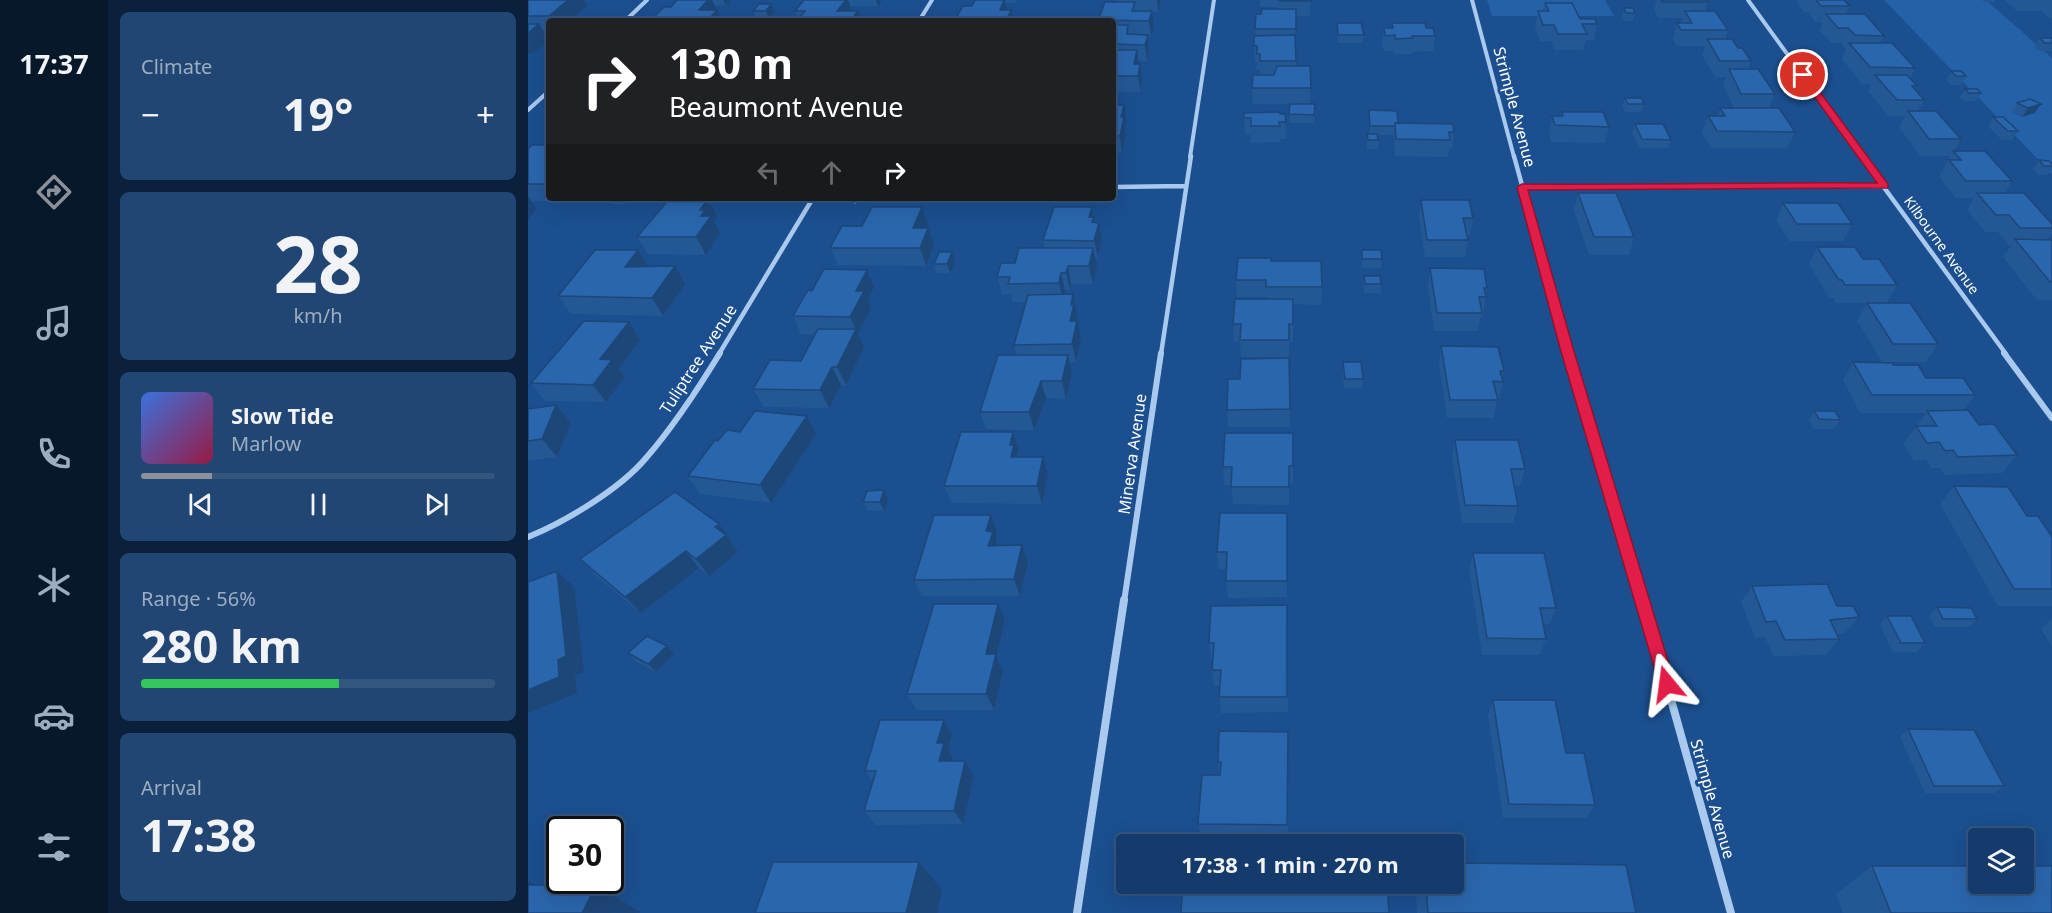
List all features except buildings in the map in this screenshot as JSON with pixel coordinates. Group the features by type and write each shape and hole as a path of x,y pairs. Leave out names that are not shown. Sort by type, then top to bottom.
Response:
{"street":[{"path":"628,18 647,0"},
{"path":"922,18 932,0"},
{"name":"Minerva Avenue","path":"1077,913 1214,0"},
{"name":"Strimple Avenue","path":"1472,0 1566,348 1647,615 1731,913"},
{"name":"Kilbourne Avenue","path":"1748,0 2052,418"},
{"path":"528,110 546,94"},
{"path":"1522,187 1655,188 1725,184 1884,186"},
{"path":"1116,187 1185,186"},
{"name":"Tuliptree Avenue","path":"528,537 548,530 602,496 645,460 698,389 811,201"}],"shaded area":[{"path":"1487,0 1605,0 1614,16 1492,16"},
{"path":"1884,0 1986,0 2052,58 2052,174"}],"route":[{"path":"1667,684 1566,348 1522,187 1655,188 1725,184 1884,186 1803,75"}]}
